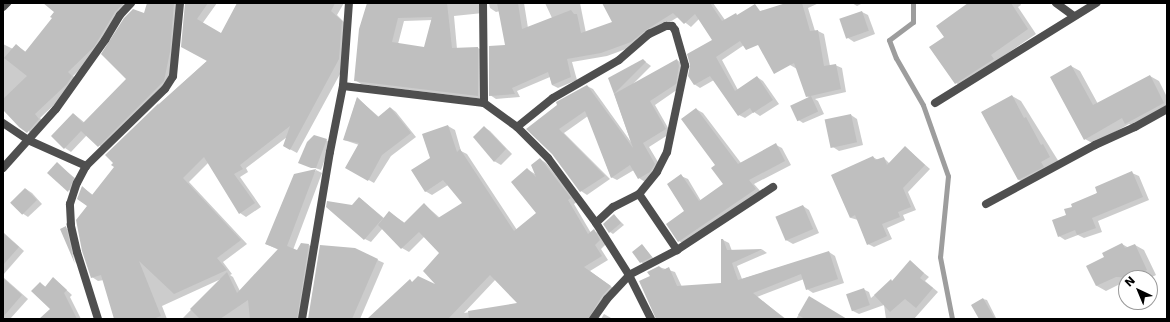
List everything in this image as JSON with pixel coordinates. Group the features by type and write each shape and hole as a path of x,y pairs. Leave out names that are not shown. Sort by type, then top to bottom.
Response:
{"street":[{"path":"3,7 7,3"},
{"path":"3,168 56,109 120,15 131,3"},
{"path":"98,319 76,252 71,225 70,204 77,183 86,166 165,89 173,76 180,3"},
{"path":"302,319 330,152 343,86 349,3"},
{"path":"483,3 484,103"},
{"path":"1056,3 1074,16"},
{"path":"935,103 1096,3"},
{"path":"517,127 553,98 620,60 649,34 666,26 672,26 675,30 685,66 667,152 657,172 640,194 613,207 596,222"},
{"path":"343,86 484,103 517,127 548,158 596,222 629,275 652,319"},
{"path":"986,204 1088,148 1135,127 1167,109"},
{"path":"3,123 28,140 86,166"},
{"path":"593,319 607,299 629,275 677,250 773,187"},
{"path":"640,194 677,250"}],"building":[{"path":"43,3 123,4 115,12 94,47 68,72 72,76 67,84 35,114 39,119 27,133 19,127 3,110 3,99 27,76 4,58 16,44 25,52 52,18 50,17 54,12"},
{"path":"147,3 174,3 170,52 164,81 98,147 81,131 64,149 51,136 73,113 83,123 126,79 101,54 124,18 133,9 144,13"},
{"path":"185,3 208,3 197,19 221,33 237,3 335,3 331,11 342,21 339,59 290,150 283,146 290,126 240,165 243,169 234,174 255,203 239,214 204,157 183,178 241,240 217,258 227,270 174,294 139,261 161,316 153,319 114,319 101,275 91,278 82,251 76,220 87,206 77,199 82,186 92,195 114,167 111,165 113,163 105,155 159,103 158,105 207,61 181,47"},
{"path":"367,3 447,3 452,48 478,47 478,96 354,81 359,29","holes":["432,17 424,47 392,42 398,18"]},
{"path":"497,3 518,3 522,29 571,10 574,14 577,14 581,33 612,22 602,3 710,3 722,21 736,13 737,15 755,4 760,11 786,3 802,3 810,31 818,30 824,66 836,64 841,89 806,97 794,63 774,74 758,45 746,50 740,41 716,57 735,91 757,76 773,100 753,113 750,108 738,116 710,76 694,85 688,76 690,65 687,54 712,40 695,14 684,24 673,13 646,30 631,42 601,53 567,59 571,77 552,85 548,72 512,88 515,94 489,96 489,46 505,45"},
{"path":"968,3 1011,3 1028,29 991,55 994,59 955,84 929,47 944,37 936,26"},
{"path":"862,11 869,31 846,39 839,19"},
{"path":"643,59 646,62 614,94 608,78"},
{"path":"677,59 679,66 676,84 650,101 666,129 643,143 655,164 650,172 638,179 630,165 611,178 585,111 559,129 605,176 580,192 552,154 526,129 557,105 556,102 587,85 633,148 614,94"},
{"path":"1071,65 1093,105 1150,75 1164,103 1125,124 1122,118 1084,140 1050,77"},
{"path":"1012,95 1024,118 1026,117 1041,145 1043,144 1050,157 1041,162 1044,167 1018,180 981,112"},
{"path":"811,96 818,111 797,121 790,106"},
{"path":"357,97 378,117 390,107 411,133 382,155 368,181 345,168 359,143 343,140"},
{"path":"696,108 738,164 776,143 785,161 749,180 756,189 678,242 666,224 684,211 667,184 681,174 699,201 723,184 711,168 715,165 681,119"},
{"path":"851,114 857,142 831,148 825,120"},
{"path":"448,125 457,152 460,149 514,231 536,213 511,182 527,168 536,177 531,165 540,158 571,198 568,200 588,234 594,229 600,240 595,245 602,256 584,267 611,286 602,296 588,319 469,319 468,311 517,303 490,275 448,319 367,319 410,279 412,282 418,276 435,284 423,271 439,253 419,232 401,249 378,225 389,211 404,223 424,203 438,218 462,203 443,180 425,192 411,170 430,158 422,134"},
{"path":"484,126 506,149 494,162 473,137"},
{"path":"314,135 327,139 316,168 311,168 298,163 307,142"},
{"path":"905,146 925,165 903,188 911,207 898,212 900,217 882,224 887,236 867,245 855,215 850,218 831,175 873,156 875,160 884,157 887,165"},
{"path":"57,162 74,178 68,192 47,173"},
{"path":"316,169 287,246 297,250 301,243 309,244 297,319 250,319 248,300 220,319 200,319 190,309 227,272 237,293 278,249 265,244 294,174"},
{"path":"1132,171 1143,197 1092,218 1096,228 1077,235 1075,230 1058,237 1052,220 1066,215 1064,209 1072,207 1071,204 1097,193 1095,187"},
{"path":"25,188 37,200 22,215 10,203"},
{"path":"359,197 383,218 364,240 326,207 327,201 352,205"},
{"path":"803,205 813,229 786,241 775,217"},
{"path":"614,214 621,223 609,233 603,224"},
{"path":"66,226 72,253 75,264 60,229"},
{"path":"3,233 19,247 3,265"},
{"path":"721,239 723,239 727,250 763,249 732,263 738,280 829,251 838,279 806,290 801,274 753,293 785,319 656,319 639,281 650,276 647,272 659,266 663,270 669,267 677,286 721,283"},
{"path":"1122,243 1125,248 1135,244 1147,270 1118,270 1118,277 1096,286 1086,266 1104,257 1102,253"},
{"path":"642,244 652,257 640,263 632,252"},
{"path":"320,245 355,248 378,259 352,319 308,319"},
{"path":"910,260 924,273 920,278 933,288 916,308 905,299 890,312 874,295 891,279 892,281"},
{"path":"53,277 67,290 64,293 77,319 39,319 50,309 31,291 40,282 45,287"},
{"path":"3,278 22,295 3,317"},
{"path":"864,288 870,305 852,311 846,294"},
{"path":"809,296 847,319 805,319 798,315"},
{"path":"983,298 995,319 979,319 971,305"}],"waterway":[{"path":"913,3 913,22 889,40 896,58 923,105 948,176 940,257 952,319"}]}
